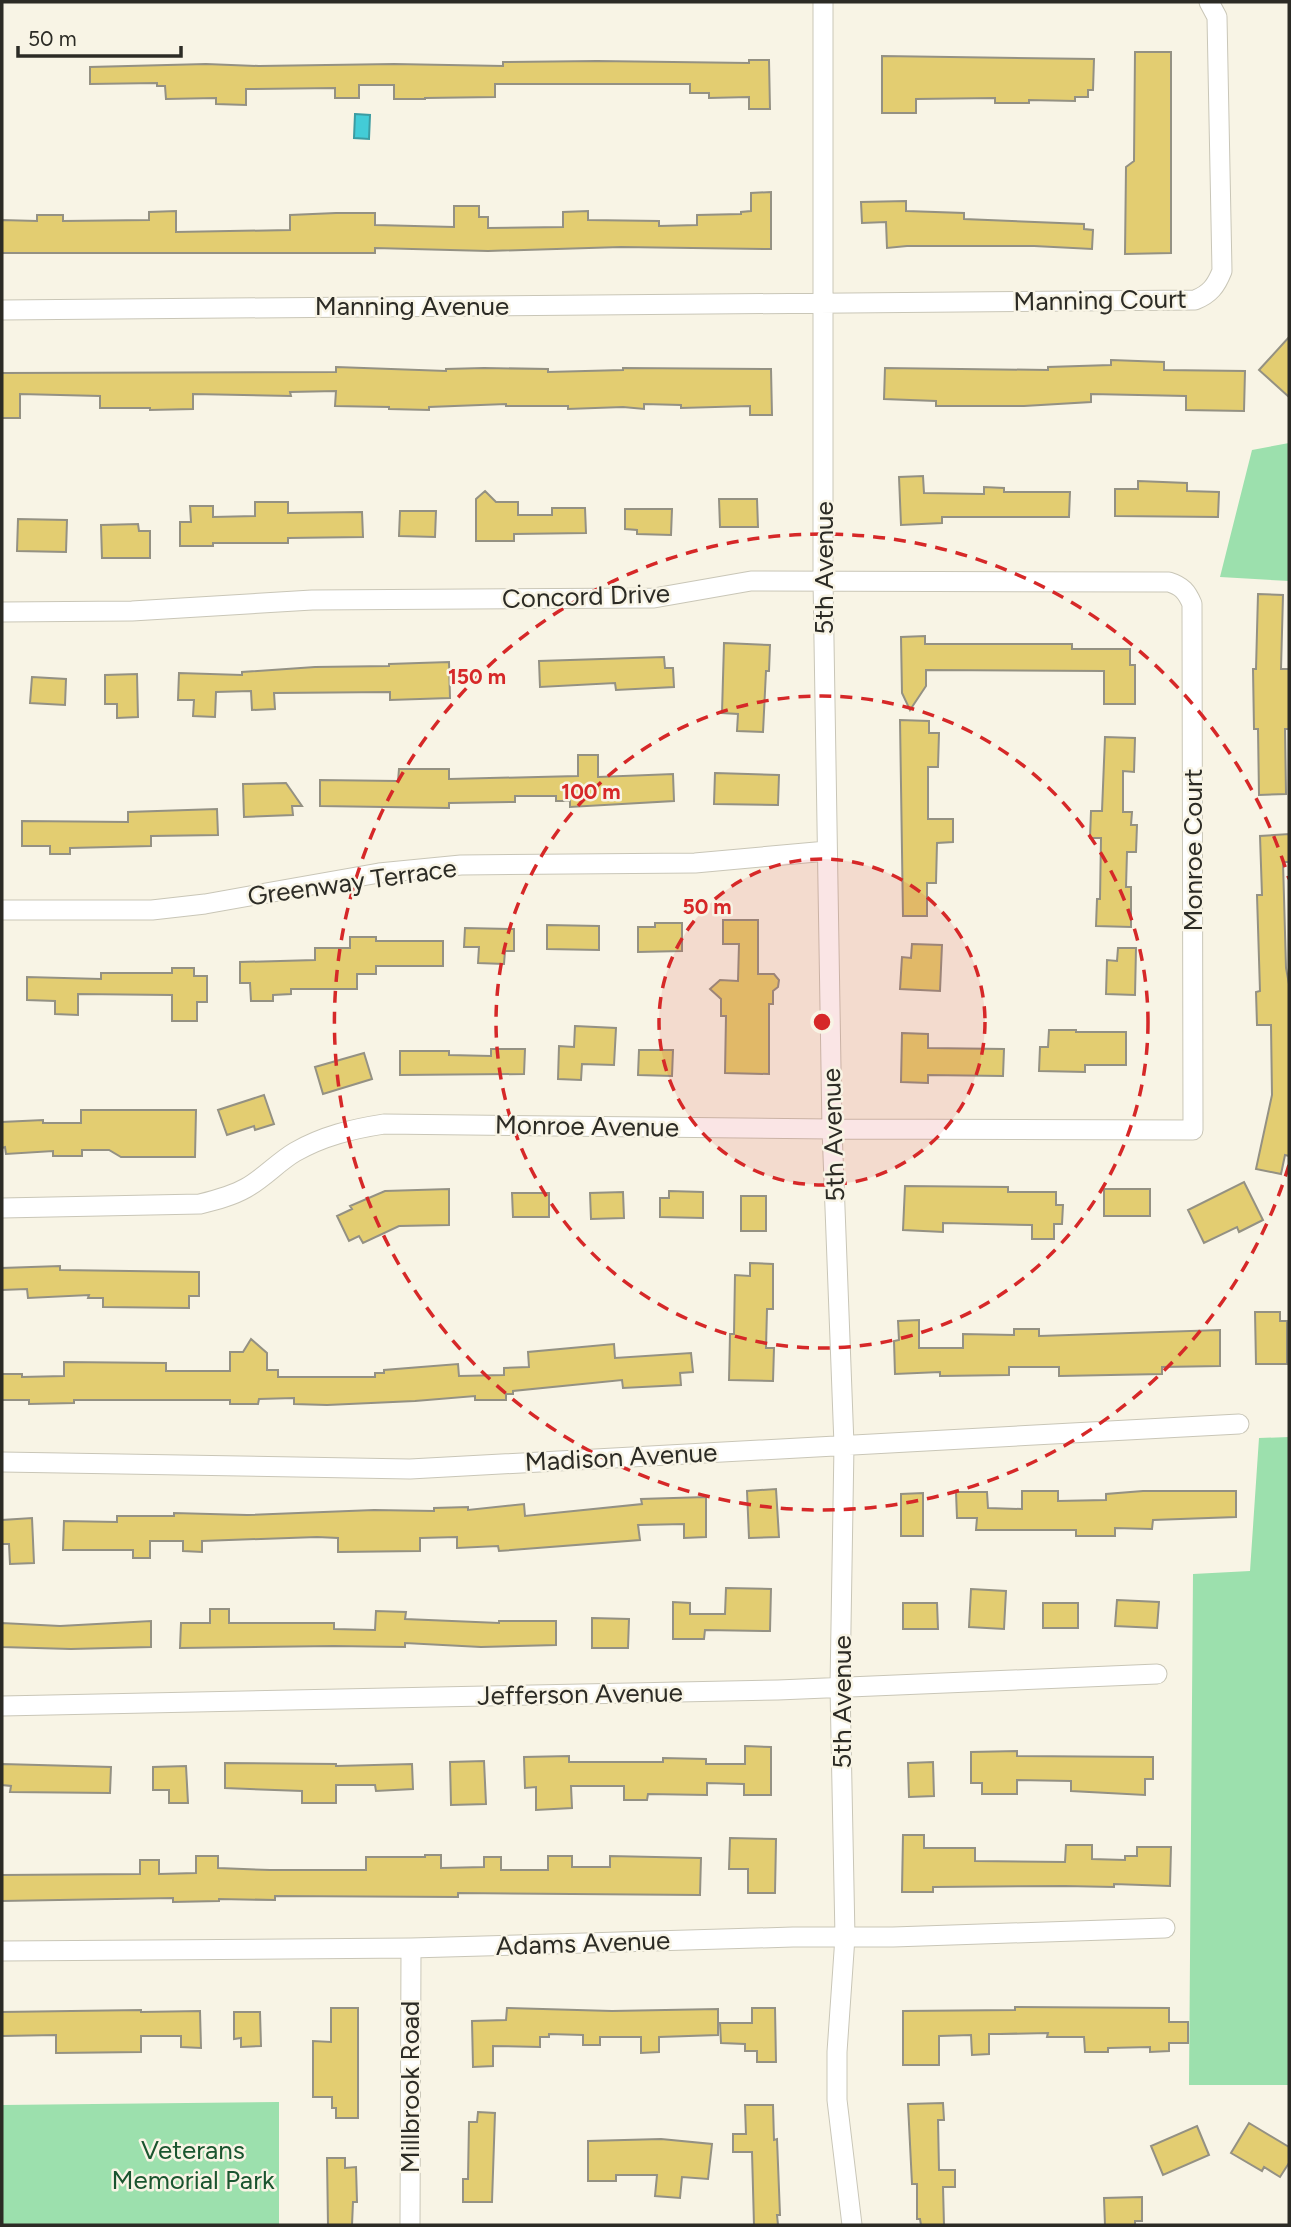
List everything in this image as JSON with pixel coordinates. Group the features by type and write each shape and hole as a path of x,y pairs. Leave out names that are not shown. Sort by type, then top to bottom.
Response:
{"street":[{"name":"5th Avenue","path":"823,2 824,580 831,1129 844,1445 841,1687 845,1937 837,2052 837,2100 852,2225"},
{"name":"Manning Court","path":"823,303 1195,300 1207,295 1217,284 1222,271 1217,17 1210,4"},
{"name":"Manning Avenue","path":"2,310 823,303"},
{"name":"Concord Drive","path":"2,612 132,611 312,600 654,598 751,581 1169,582"},
{"name":"Monroe Court","path":"1169,582 1178,584 1187,593 1192,604 1193,1130"},
{"name":"Greenway Terrace","path":"2,911 165,908 205,904 379,873 461,865 695,863 827,851"},
{"name":"Monroe Avenue","path":"2,1208 200,1204 222,1199 247,1188 293,1154 318,1140 349,1130 384,1124 1193,1130"},
{"name":"Madison Avenue","path":"2,1462 410,1469 1239,1424"},
{"name":"Jefferson Avenue","path":"2,1706 841,1687 1157,1674"},
{"name":"Adams Avenue","path":"2,1951 411,1948 1165,1928"},
{"name":"Millbrook Road","path":"410,2225 411,1948"}],"green space":[{"path":"1289,443 1289,581 1220,577 1252,450"},
{"path":"1289,1437 1289,2085 1189,2085 1193,1574 1250,1571 1259,1438"},
{"name":"Veterans Memorial Park","path":"279,2102 279,2225 2,2225 2,2105"}],"water":[{"path":"355,114 370,115 369,139 354,138"}],"building":[{"path":"1135,52 1171,52 1171,253 1125,254 1126,167 1134,161"},
{"path":"882,56 1094,59 1093,90 1088,90 1088,97 1075,97 1075,101 1029,100 1029,103 995,103 995,98 916,99 916,113 882,113"},
{"path":"749,60 769,60 770,109 749,109 749,97 709,98 709,93 690,93 690,84 495,84 495,97 425,99 394,99 394,85 359,85 359,98 335,98 335,88 246,89 246,105 216,104 216,98 166,99 165,86 157,86 157,83 90,84 90,67 206,64 503,66 503,62 749,63"},
{"path":"771,192 771,249 621,247 488,251 375,248 375,253 2,253 2,220 37,221 37,215 63,215 63,221 149,220 149,212 176,211 176,232 290,230 290,215 336,213 375,213 375,225 454,227 454,206 479,206 479,217 488,217 488,228 563,227 563,212 588,211 588,220 659,221 659,226 697,225 697,215 741,214 751,211 751,193"},
{"path":"906,201 906,211 964,213 964,219 1084,224 1084,229 1093,230 1092,249 1034,246 887,248 886,222 862,223 861,202"},
{"path":"1289,337 1289,397 1259,370"},
{"path":"1111,360 1164,362 1164,370 1245,371 1244,411 1186,410 1186,396 1091,394 1091,402 1024,406 936,406 936,401 884,399 885,368 1048,370 1048,367 1111,365"},
{"path":"336,367 446,371 484,368 548,369 548,372 623,368 771,369 772,415 750,415 750,406 681,408 681,405 644,404 644,409 568,409 568,406 506,404 429,407 429,410 389,409 335,406 336,391 290,392 291,396 193,394 193,409 150,410 100,408 100,396 20,394 20,418 2,418 2,373 336,372"},
{"path":"923,476 924,493 984,494 984,487 1004,488 1004,492 1070,492 1069,517 942,517 942,523 901,525 899,477"},
{"path":"1138,481 1187,483 1187,491 1219,492 1218,517 1115,516 1115,489 1138,489"},
{"path":"485,491 496,502 518,502 518,515 552,515 552,508 585,508 586,533 514,534 514,541 476,541 476,499"},
{"path":"719,499 757,499 758,527 720,527"},
{"path":"255,502 288,502 288,513 362,512 363,537 288,538 288,543 180,546 180,522 191,522 190,506 213,506 213,517 255,516"},
{"path":"625,509 672,509 671,535 637,534 637,530 625,529"},
{"path":"400,511 436,511 435,537 399,536"},
{"path":"18,519 67,520 66,552 17,551"},
{"path":"138,524 139,531 150,531 150,558 102,558 101,525"},
{"path":"1258,594 1283,595 1281,669 1289,669 1289,729 1285,729 1286,794 1259,795 1258,729 1254,729 1253,669 1256,669"},
{"path":"925,636 925,644 1072,644 1072,649 1130,649 1130,665 1135,665 1135,704 1104,704 1104,671 926,670 926,686 910,710 902,693 901,637"},
{"path":"724,643 770,645 763,732 737,731 738,714 722,713"},
{"path":"664,657 665,668 673,668 674,687 616,690 615,683 540,687 539,661"},
{"path":"449,662 450,698 390,700 390,692 274,693 275,709 252,710 251,691 216,692 215,717 193,716 194,700 178,700 179,673 242,675 242,672 315,667"},
{"path":"137,674 138,717 117,718 117,704 105,704 105,675"},
{"path":"32,677 66,679 65,705 30,703"},
{"path":"900,720 929,721 929,733 939,733 938,767 928,767 928,819 953,819 953,842 937,843 936,883 927,883 927,916 903,916"},
{"path":"1105,737 1135,738 1134,772 1123,771 1123,812 1132,812 1131,825 1137,825 1136,852 1127,852 1126,887 1131,887 1131,927 1096,926 1097,899 1100,899 1101,838 1090,838 1091,811 1102,811"},
{"path":"578,755 598,755 598,777 673,774 674,801 570,807 570,801 556,801 556,796 515,796 515,802 449,803 449,808 320,806 320,780 398,781 399,769 449,769 449,779 578,776"},
{"path":"715,773 779,775 778,805 714,804"},
{"path":"286,783 302,806 292,806 293,815 244,817 243,784"},
{"path":"217,809 218,835 151,836 151,846 70,848 70,854 50,854 50,846 22,846 22,821 128,822 128,812"},
{"path":"1289,834 1289,862 1283,862 1286,968 1289,984 1289,1156 1285,1155 1281,1174 1256,1169 1272,1095 1271,1025 1257,1025 1256,992 1260,991 1257,895 1262,895 1260,836"},
{"path":"723,920 758,920 758,974 774,974 779,980 778,987 773,991 773,1004 769,1004 769,1074 725,1073 726,1016 721,1016 721,999 710,989 720,980 738,981 739,944 723,944"},
{"path":"655,923 682,923 682,951 638,952 638,927 655,927"},
{"path":"547,925 599,926 599,950 547,949"},
{"path":"465,928 514,929 514,951 505,951 504,964 478,963 479,947 464,947"},
{"path":"350,937 376,937 376,941 443,941 443,966 376,966 376,974 357,974 357,989 291,989 291,994 273,995 273,1001 251,1001 250,983 240,983 240,962 315,960 315,948 350,948"},
{"path":"912,944 942,945 940,991 900,989 902,957 911,958"},
{"path":"1118,948 1136,948 1135,995 1106,994 1107,960 1117,961"},
{"path":"172,968 194,968 194,976 207,976 207,1002 197,1002 197,1021 172,1021 172,995 78,994 78,1015 55,1014 55,1001 27,1000 27,977 101,979 101,973 172,973"},
{"path":"575,1026 616,1028 614,1065 582,1064 581,1080 558,1079 559,1046 574,1047"},
{"path":"1049,1030 1126,1032 1126,1065 1085,1065 1085,1072 1039,1071 1040,1047 1048,1047"},
{"path":"902,1033 928,1034 928,1048 1004,1049 1003,1076 928,1075 928,1083 901,1082"},
{"path":"491,1049 525,1049 524,1074 400,1075 400,1051 449,1051 449,1055 491,1056"},
{"path":"639,1050 673,1050 672,1076 638,1075"},
{"path":"364,1053 372,1079 323,1094 315,1067"},
{"path":"264,1095 274,1124 255,1130 254,1126 227,1135 218,1110"},
{"path":"81,1110 196,1110 195,1157 121,1157 109,1150 82,1150 82,1156 53,1156 53,1151 6,1154 5,1147 2,1148 2,1122 43,1120 43,1123 81,1123"},
{"path":"1244,1182 1263,1220 1239,1232 1237,1227 1204,1243 1188,1210"},
{"path":"905,1186 1008,1187 1008,1192 1056,1192 1056,1205 1063,1205 1062,1224 1054,1224 1054,1239 1032,1239 1032,1225 943,1223 943,1232 903,1230"},
{"path":"449,1189 449,1225 399,1226 363,1243 359,1236 349,1241 337,1216 352,1209 350,1206 385,1191"},
{"path":"1104,1189 1150,1189 1150,1216 1104,1216"},
{"path":"669,1191 703,1192 703,1218 660,1217 660,1198 669,1198"},
{"path":"623,1192 624,1218 591,1219 590,1193"},
{"path":"512,1193 549,1193 549,1217 513,1217"},
{"path":"741,1196 766,1196 766,1231 741,1231"},
{"path":"750,1263 773,1264 773,1309 767,1309 766,1348 774,1348 773,1381 729,1380 730,1334 734,1334 735,1275 750,1276"},
{"path":"60,1266 60,1270 199,1272 199,1296 189,1296 189,1308 103,1307 103,1298 88,1298 89,1295 28,1298 27,1289 2,1290 2,1268"},
{"path":"1255,1312 1280,1312 1280,1321 1287,1321 1287,1364 1256,1364"},
{"path":"919,1320 919,1348 963,1348 963,1334 1014,1335 1014,1329 1039,1329 1039,1336 1220,1330 1220,1366 1162,1367 1162,1374 1059,1376 1059,1367 1009,1367 1009,1375 940,1376 940,1372 895,1374 894,1341 899,1340 898,1321"},
{"path":"251,1339 267,1353 267,1370 278,1370 278,1377 375,1377 375,1373 384,1373 384,1370 458,1364 459,1376 504,1375 504,1368 529,1367 528,1352 614,1344 615,1358 691,1353 693,1372 680,1373 681,1385 623,1388 622,1380 513,1391 513,1394 506,1394 506,1400 475,1400 475,1396 327,1405 294,1404 294,1398 259,1399 258,1404 230,1404 230,1400 74,1400 74,1403 29,1404 29,1400 2,1400 2,1374 22,1374 22,1377 64,1376 64,1362 166,1363 166,1371 230,1371 230,1352 243,1352"},
{"path":"776,1489 779,1537 749,1538 747,1491"},
{"path":"1022,1491 1058,1491 1058,1501 1106,1500 1106,1494 1143,1491 1236,1491 1236,1517 1153,1520 1152,1529 1115,1528 1115,1536 1076,1536 1076,1530 976,1530 977,1518 957,1518 956,1492 987,1492 988,1508 1022,1509"},
{"path":"923,1493 923,1536 901,1536 901,1494"},
{"path":"706,1497 706,1537 684,1538 684,1524 638,1525 640,1540 499,1551 498,1546 457,1548 457,1537 420,1538 420,1551 338,1552 338,1538 317,1537 202,1541 202,1552 183,1551 183,1541 150,1541 150,1558 133,1558 133,1550 63,1550 64,1521 117,1522 117,1516 174,1516 174,1513 247,1515 374,1510 434,1511 434,1508 468,1507 468,1510 524,1504 525,1516 642,1504 641,1499"},
{"path":"32,1518 34,1563 10,1564 9,1544 2,1544 2,1520"},
{"path":"726,1588 771,1589 770,1631 705,1630 704,1639 673,1639 673,1602 690,1603 690,1614 725,1614"},
{"path":"971,1589 1006,1591 1004,1629 969,1627"},
{"path":"1117,1600 1159,1602 1157,1628 1115,1626"},
{"path":"903,1603 937,1603 938,1629 903,1629"},
{"path":"1043,1603 1078,1603 1078,1628 1043,1628"},
{"path":"210,1609 229,1609 229,1623 334,1623 334,1629 375,1630 376,1611 406,1612 405,1619 499,1623 556,1621 556,1645 481,1647 405,1643 405,1647 180,1648 181,1623 210,1623"},
{"path":"592,1618 629,1619 628,1648 592,1648"},
{"path":"151,1621 151,1647 2,1647 2,1623 60,1626"},
{"path":"745,1746 771,1747 771,1795 744,1795 744,1784 707,1783 707,1795 648,1794 647,1800 624,1800 624,1786 571,1786 572,1808 536,1810 536,1787 525,1788 524,1757 569,1756 569,1762 706,1759 706,1764 745,1764"},
{"path":"1017,1751 1017,1756 1153,1757 1153,1779 1145,1779 1145,1795 1071,1791 1071,1781 1017,1780 1017,1794 982,1794 982,1783 971,1783 971,1752"},
{"path":"484,1761 486,1804 451,1805 450,1762"},
{"path":"933,1762 934,1796 909,1797 908,1763"},
{"path":"225,1763 336,1766 412,1764 413,1789 376,1791 375,1785 336,1785 336,1803 302,1803 302,1791 225,1788"},
{"path":"2,1764 111,1767 110,1793 10,1792 11,1786 2,1785"},
{"path":"186,1766 188,1803 169,1803 169,1790 153,1790 153,1767"},
{"path":"903,1835 924,1835 924,1848 975,1848 975,1861 1065,1862 1066,1845 1092,1845 1092,1859 1125,1860 1125,1856 1137,1856 1137,1847 1171,1847 1170,1886 1114,1884 1114,1887 933,1887 933,1892 902,1892"},
{"path":"730,1838 776,1839 775,1893 748,1893 748,1869 729,1869"},
{"path":"441,1855 441,1868 484,1867 484,1857 501,1857 501,1870 548,1870 548,1856 572,1856 572,1867 610,1867 610,1856 701,1858 700,1895 458,1893 458,1897 275,1896 275,1900 173,1902 173,1898 2,1901 2,1875 140,1874 140,1860 159,1860 159,1874 196,1873 196,1856 218,1856 218,1868 366,1870 366,1857"},
{"path":"1015,2007 1169,2008 1169,2022 1188,2022 1188,2043 1169,2043 1169,2051 1150,2052 1150,2047 1108,2048 1108,2052 1085,2052 1084,2037 1047,2037 1048,2033 989,2034 989,2054 972,2055 971,2035 939,2036 939,2065 903,2065 903,2011 1015,2010"},
{"path":"331,2008 358,2008 358,2118 336,2118 332,2097 313,2097 313,2041 331,2042"},
{"path":"507,2008 612,2011 718,2009 718,2035 659,2037 659,2052 641,2053 641,2037 600,2037 600,2045 583,2045 583,2035 549,2034 549,2037 540,2037 540,2047 493,2046 493,2066 473,2067 472,2021 506,2020"},
{"path":"752,2008 775,2008 776,2062 757,2062 757,2051 745,2051 745,2044 721,2043 720,2023 752,2023"},
{"path":"200,2011 201,2048 181,2047 181,2036 141,2036 141,2052 56,2053 56,2035 2,2036 2,2012"},
{"path":"234,2012 260,2012 261,2046 241,2047 241,2038 234,2039"},
{"path":"943,2103 944,2120 938,2120 939,2170 955,2170 955,2187 943,2187 944,2225 921,2225 920,2219 917,2219 917,2184 912,2184 908,2104"},
{"path":"745,2105 773,2105 774,2140 777,2139 780,2215 777,2215 778,2225 754,2225 752,2152 733,2152 733,2134 746,2134"},
{"path":"478,2112 495,2113 492,2202 463,2202 463,2179 468,2179 469,2122 477,2122"},
{"path":"1249,2123 1289,2147 1289,2163 1280,2177 1264,2167 1262,2171 1231,2153"},
{"path":"1197,2126 1209,2155 1163,2175 1151,2146"},
{"path":"661,2139 712,2144 708,2179 682,2177 680,2198 655,2196 657,2175 616,2175 616,2181 588,2181 588,2141"},
{"path":"327,2158 345,2158 345,2168 356,2167 357,2202 353,2202 352,2225 328,2225"},
{"path":"1142,2197 1142,2221 1135,2221 1135,2225 1105,2225 1104,2198"}]}
